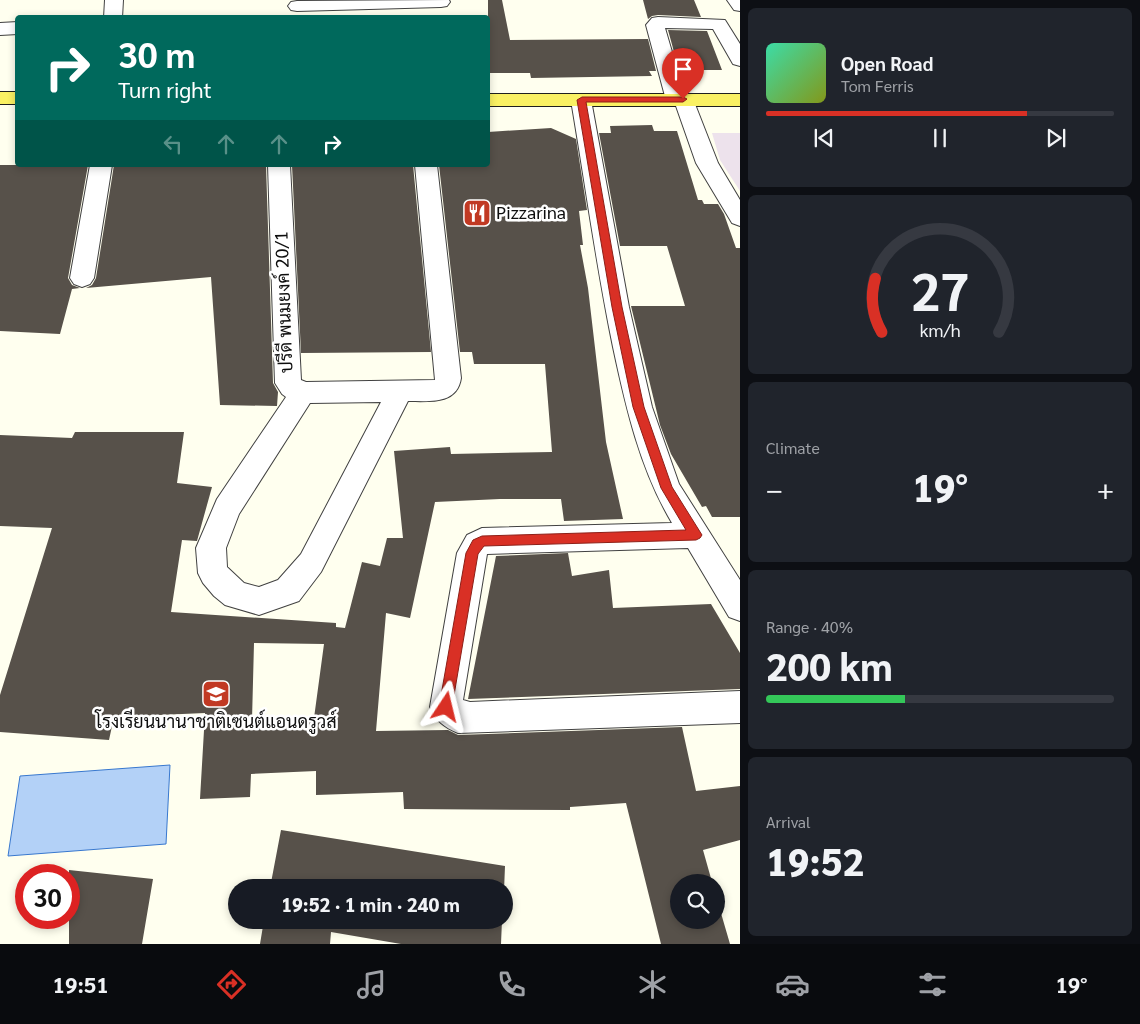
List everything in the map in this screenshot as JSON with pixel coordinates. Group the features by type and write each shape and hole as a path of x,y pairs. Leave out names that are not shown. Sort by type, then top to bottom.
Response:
{"main road":[{"path":"0,98 15,98"},
{"path":"490,100 740,100"}],"street":[{"path":"113,15 114,0"},
{"path":"736,0 740,6"},
{"path":"297,8 374,11 441,2"},
{"path":"740,60 718,24 658,22 655,25 679,99 707,163 740,218"},
{"path":"0,29 15,28"},
{"path":"582,100 617,307 639,407 667,488 740,607"},
{"path":"82,278 101,167"},
{"name":"ปรีดี พนมยงค์ 20/1","path":"279,167 288,383 291,388 303,392 440,390 447,385 448,378 426,167"},
{"path":"303,392 227,508 211,548 213,573 224,586 236,595 258,601 288,591 311,563 400,391"},
{"path":"696,535 482,541 477,544 472,553 446,707 458,717 470,718 740,707"}],"shaded area":[{"path":"712,133 740,133 740,191 720,160"}],"water":[{"path":"170,765 166,844 8,856 20,776"}],"building":[{"path":"488,0 502,0 510,40 648,39 656,71 649,71 652,76 531,78 530,73 490,73 490,15 488,15"},
{"path":"643,0 694,0 701,17 658,15 648,19"},
{"path":"668,30 707,31 722,70 679,70"},
{"path":"652,125 654,131 677,131 698,200 702,200 704,204 718,204 724,214 736,248 740,248 740,517 712,517 706,506 702,507 671,454 660,425 631,306 685,306 667,246 620,246 599,133 611,133 610,126"},
{"path":"551,128 576,139 587,210 579,211 583,245 580,245 588,288 606,442 623,519 564,521 561,499 435,502 410,618 386,613 376,731 448,730 458,735 682,727 696,791 740,786 740,840 703,850 710,874 670,874 670,929 725,929 725,927 730,944 661,944 626,803 570,807 570,810 404,809 403,792 316,795 316,771 251,774 250,797 200,799 205,713 114,717 109,740 0,732 0,695 52,528 0,526 0,435 72,438 75,432 184,432 177,483 212,487 197,541 182,540 171,612 336,623 336,627 345,628 362,562 380,566 387,538 403,538 394,451 450,447 451,454 552,452 545,364 474,364 472,352 460,352 439,167 490,167 490,132","holes":["254,643 324,644 314,718 252,720"]},
{"path":"0,165 15,165 15,167 88,167 68,278 72,285 80,288 72,289 60,334 0,331"},
{"path":"114,167 266,167 273,383 278,392 277,406 220,405 211,277 86,288 92,285 96,278"},
{"path":"292,167 413,167 431,352 301,353"},
{"path":"568,553 572,576 609,570 613,608 711,604 740,653 740,689 468,699 496,556"},
{"path":"281,830 505,866 504,879 272,879"},
{"path":"80,871 153,879 142,944 69,944 69,929 80,929"},
{"path":"262,929 502,929 501,944 401,944 331,932 330,944 260,944"}],"place":[{"name":"Pizzarina","path":"477,213"},
{"name":"โรงเรียนนานาชาติเซนต์แอนดรูวส์","path":"216,694"}],"route":[{"path":"446,707 472,553 477,544 482,541 696,535 667,488 639,407 617,307 582,100 683,99"}]}
